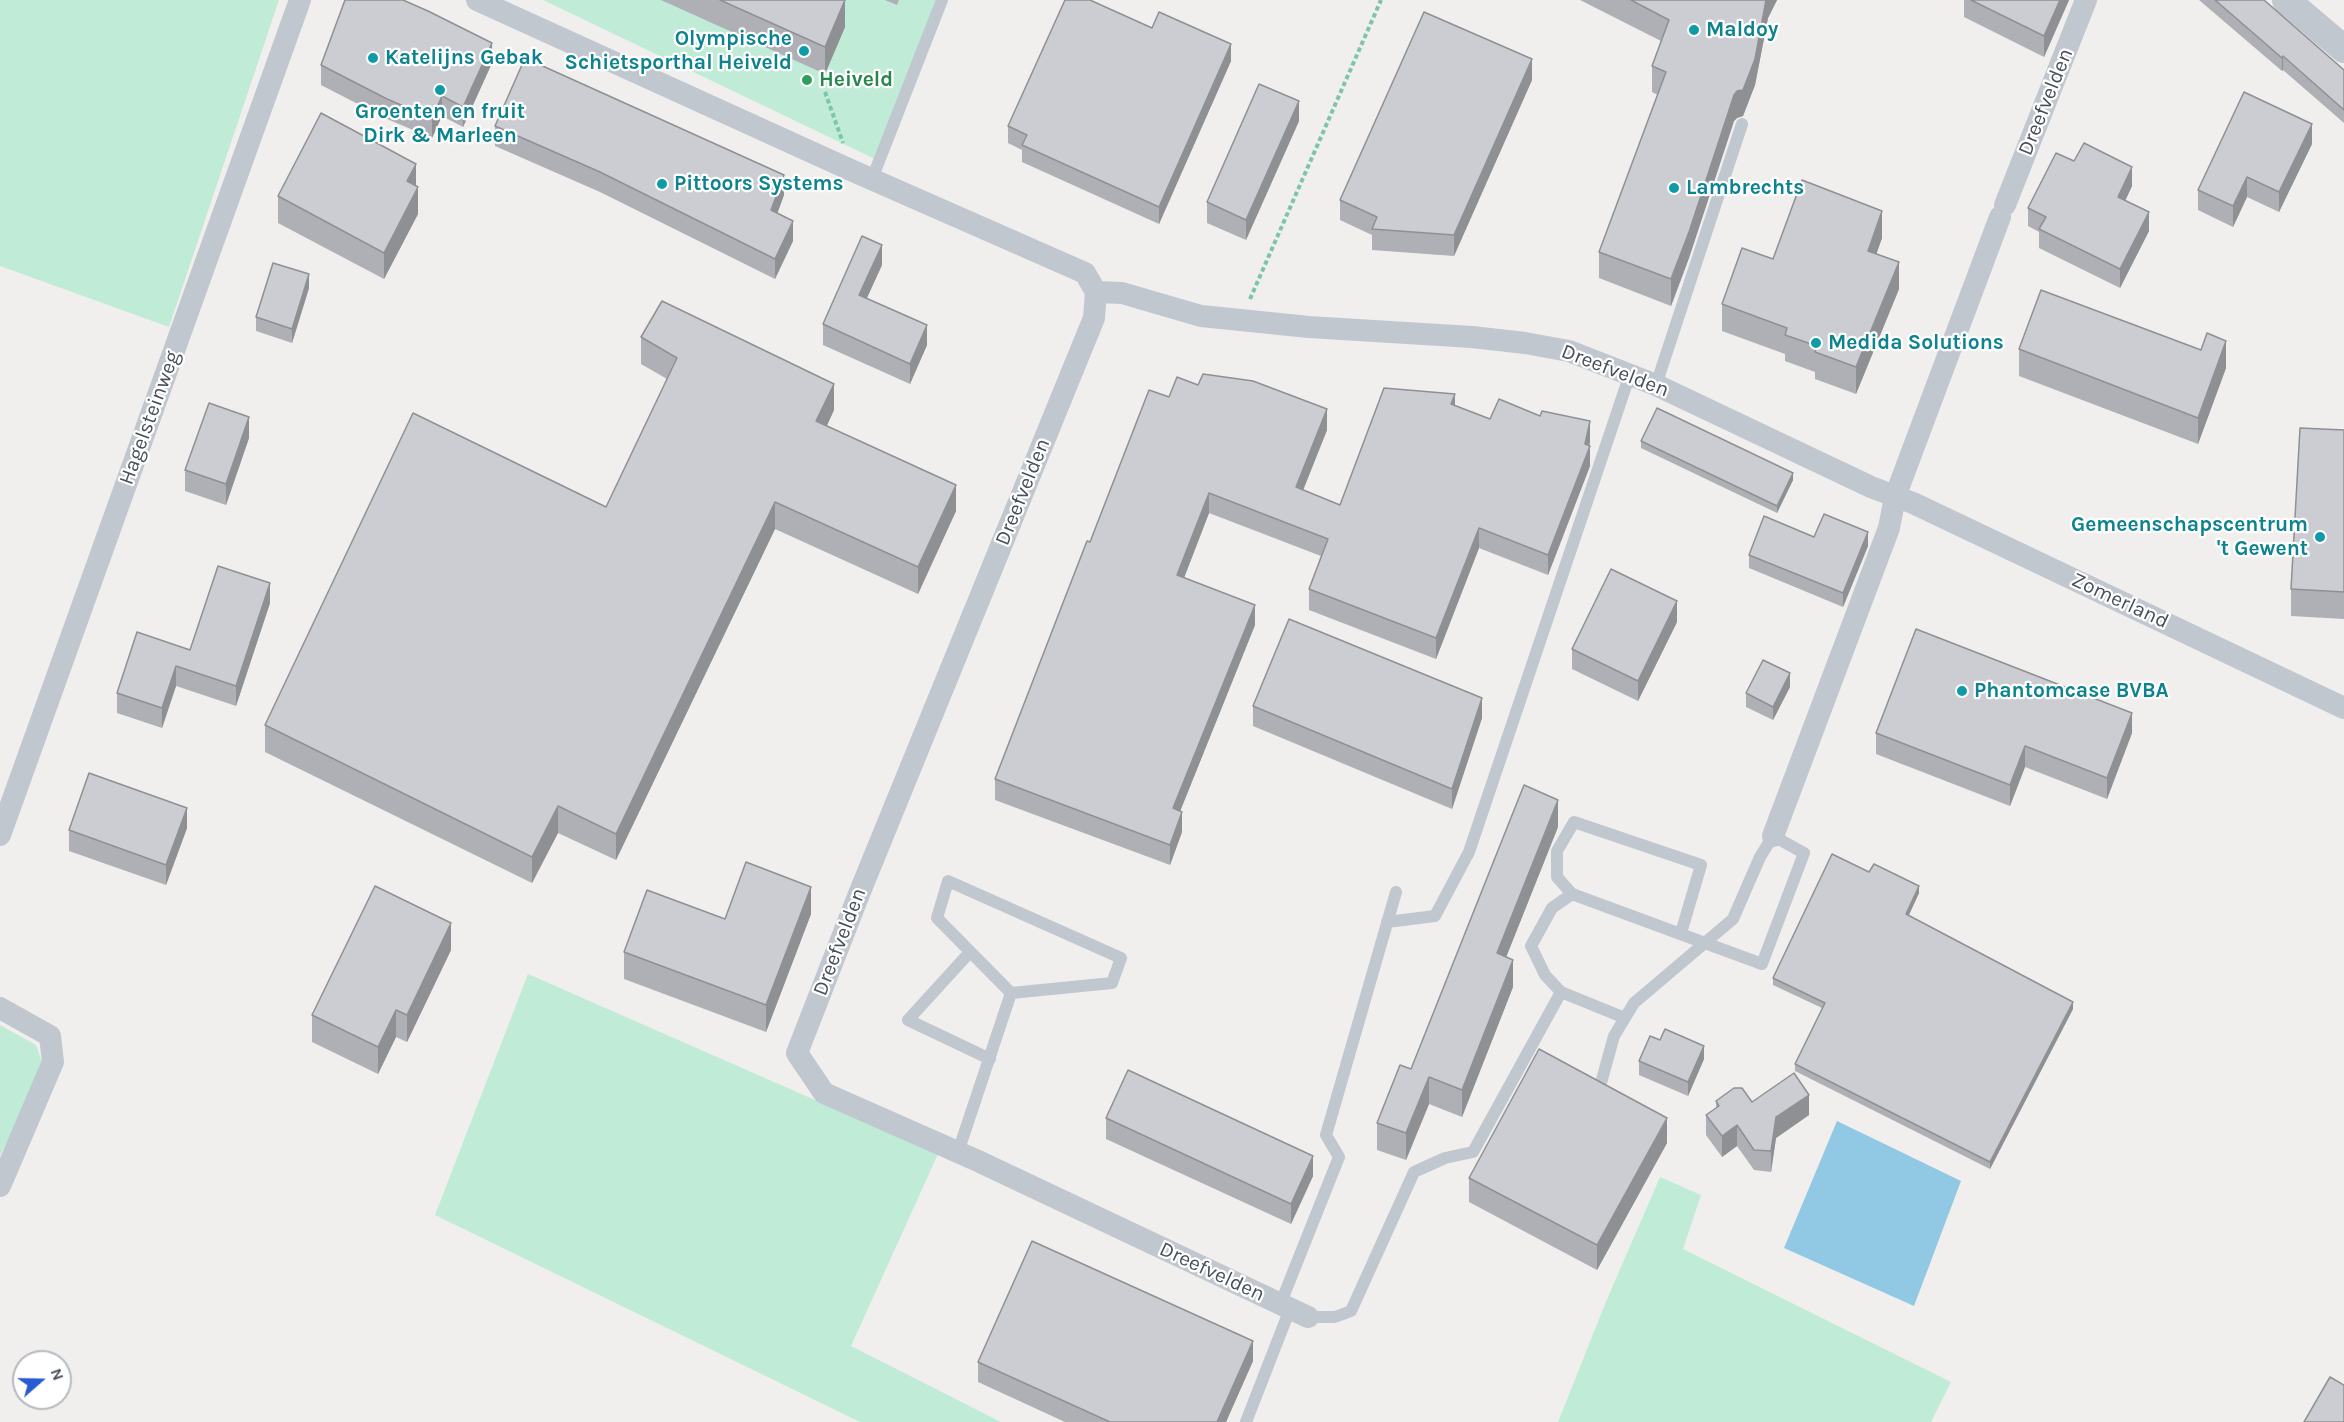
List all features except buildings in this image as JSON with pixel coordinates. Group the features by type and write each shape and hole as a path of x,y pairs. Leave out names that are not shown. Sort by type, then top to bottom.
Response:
{"street":[{"name":"Hagelsteinweg","path":"0,835 300,0"},
{"path":"477,0 1085,273 1096,292"},
{"name":"Dreefvelden","path":"1773,836 1889,528 1895,497 2086,0"},
{"path":"2286,0 2344,49"},
{"name":"Dreefvelden","path":"1293,1310 958,1152 824,1093 797,1053 859,894 1094,318 1096,292 1122,293 1201,316 1241,321 1525,343 1569,351 1656,385 1895,497"},
{"name":"Zomerland","path":"1895,497 1913,503 2344,708"},
{"path":"0,1008 50,1036 53,1062 0,1186"}],"lane":[{"path":"863,175 942,0"},
{"path":"1656,385 1742,124"},
{"path":"1387,922 1435,916 1469,852 1630,374"},
{"path":"1598,1094 1614,1036 1635,1003 1706,942 1733,919 1760,857 1773,836 1804,853 1762,964 1706,942 1572,894 1557,877 1557,851 1574,822 1701,866 1681,933"},
{"path":"948,881 1120,958 1112,983 1011,993 937,918 948,881"},
{"path":"1246,1422 1293,1310 1339,1158 1326,1135 1396,892"},
{"path":"1572,894 1552,908 1531,946 1545,975 1561,992 1625,1018"},
{"path":"970,952 908,1020 990,1059"},
{"path":"1293,1310 1335,1317 1351,1311 1414,1172 1445,1158 1473,1152 1561,992"},
{"path":"958,1152 1011,993"}],"path":[{"path":"1241,321 1380,0"},
{"path":"825,92 863,175"}],"green space":[{"path":"0,0 279,0 169,327 0,266"},
{"name":"Heiveld","path":"543,0 936,0 875,159"},
{"path":"528,974 938,1154 851,1346 1001,1422 860,1422 435,1215"},
{"path":"0,1025 36,1045 44,1068 0,1156"},
{"path":"1660,1177 1701,1195 1683,1249 1951,1382 1931,1422 1558,1422 1605,1304"}],"water":[{"path":"1837,1121 1961,1181 1914,1306 1784,1248"}],"place":[{"name":"Maldoy","path":"1694,30"},
{"name":"Olympische Schietsporthal Heiveld","path":"804,51"},
{"name":"Katelijns Gebak","path":"373,58"},
{"name":"Heiveld","path":"807,80"},
{"name":"Groenten en fruit Dirk & Marleen","path":"440,90"},
{"name":"Pittoors Systems","path":"662,184"},
{"name":"Lambrechts","path":"1674,188"},
{"name":"Medida Solutions","path":"1816,343"},
{"name":"Gemeenschapscentrum 't Gewent","path":"2320,537"},
{"name":"Phantomcase BVBA","path":"1962,691"}]}
